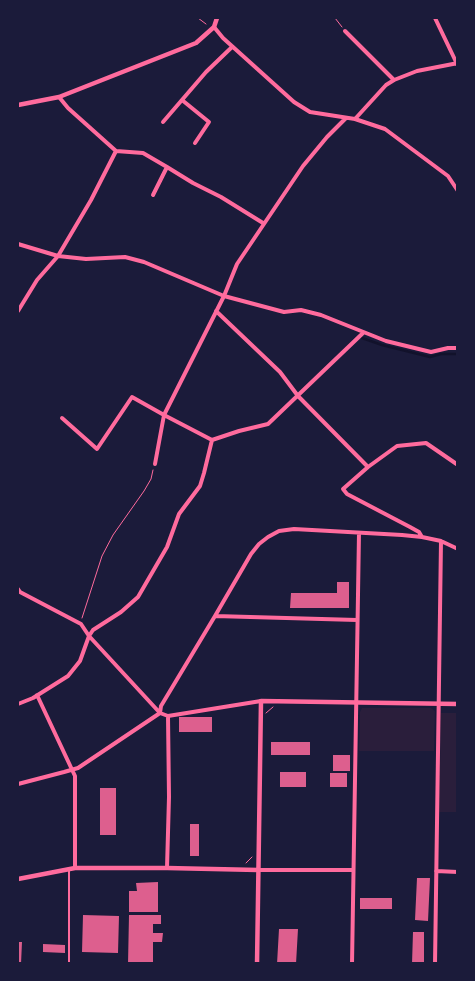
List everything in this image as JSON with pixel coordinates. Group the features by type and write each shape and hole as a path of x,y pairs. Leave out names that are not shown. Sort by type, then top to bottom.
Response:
{"street":[{"path":"18,105 59,97 196,44 214,27 217,18"},
{"path":"355,119 386,85 394,80 417,71 457,64 435,18"},
{"path":"214,27 222,38 294,102 310,112 355,119 385,129 448,176 458,191"},
{"path":"345,31 394,80"},
{"path":"163,122 206,72 232,47"},
{"path":"59,97 68,108 116,151 143,152 263,223"},
{"path":"182,100 209,122 195,143"},
{"path":"155,464 164,415 224,296 237,264 303,166 346,118"},
{"path":"18,311 37,280 58,256 92,200 116,151"},
{"path":"153,195 168,167"},
{"path":"18,244 58,256 86,259 125,257 144,262 224,296 284,312 301,310 321,315 386,341 430,352 458,348"},
{"path":"216,311 280,372 298,396 368,467"},
{"path":"62,418 97,449 132,397 212,440 268,424 362,332"},
{"path":"18,704 68,676 80,661 93,630 122,612 138,597 167,547 179,514 200,486 212,440"},
{"path":"422,537 419,532 347,494 343,489 368,467 397,446 426,443 458,465"},
{"path":"18,784 78,768 160,713 161,706 251,554 259,544 279,531 294,529 422,537 441,541 458,549"},
{"path":"352,964 358,533"},
{"path":"434,964 441,541"},
{"path":"18,589 20,592 81,624 89,636 160,713 168,716 261,702 458,704"},
{"path":"215,616 357,620"},
{"path":"37,695 75,776 72,869"},
{"path":"257,964 261,702"},
{"path":"167,868 169,797 168,716"},
{"path":"18,879 72,869 353,870"},
{"path":"436,871 458,872"}],"lane":[{"path":"69,964 72,869"}],"path":[{"path":"198,18 208,26 214,27"},
{"path":"335,18 345,31"},
{"path":"81,624 102,556 113,535 151,479 155,464"},
{"path":"266,714 273,707"},
{"path":"245,864 253,854"}],"shaded area":[{"path":"362,708 431,708 435,711 434,751 359,751 360,712"},
{"path":"441,713 457,713 457,812 439,812"}],"building":[{"path":"337,582 349,582 349,608 290,608 291,593 337,593"},
{"path":"179,717 212,717 212,732 179,732"},
{"path":"271,742 310,742 310,755 271,755"},
{"path":"333,755 350,755 350,771 333,771"},
{"path":"280,772 306,772 306,787 280,787"},
{"path":"330,773 347,773 347,787 330,787"},
{"path":"100,788 116,788 116,835 100,835"},
{"path":"190,824 199,824 199,856 190,856"},
{"path":"417,878 430,878 428,921 415,920"},
{"path":"158,882 158,912 129,912 129,891 137,891 136,883"},
{"path":"360,898 392,898 392,909 360,909"},
{"path":"83,915 119,916 118,953 82,952"},
{"path":"129,915 161,915 161,924 153,924 153,933 163,933 162,942 153,942 153,964 128,964"},
{"path":"279,929 298,929 296,964 277,964"},
{"path":"413,932 424,932 424,964 412,964"},
{"path":"18,942 22,942 21,964 18,964"},
{"path":"43,944 65,945 65,953 43,952"}],"waterway":[{"path":"362,338 430,357 441,354 458,354"}]}
